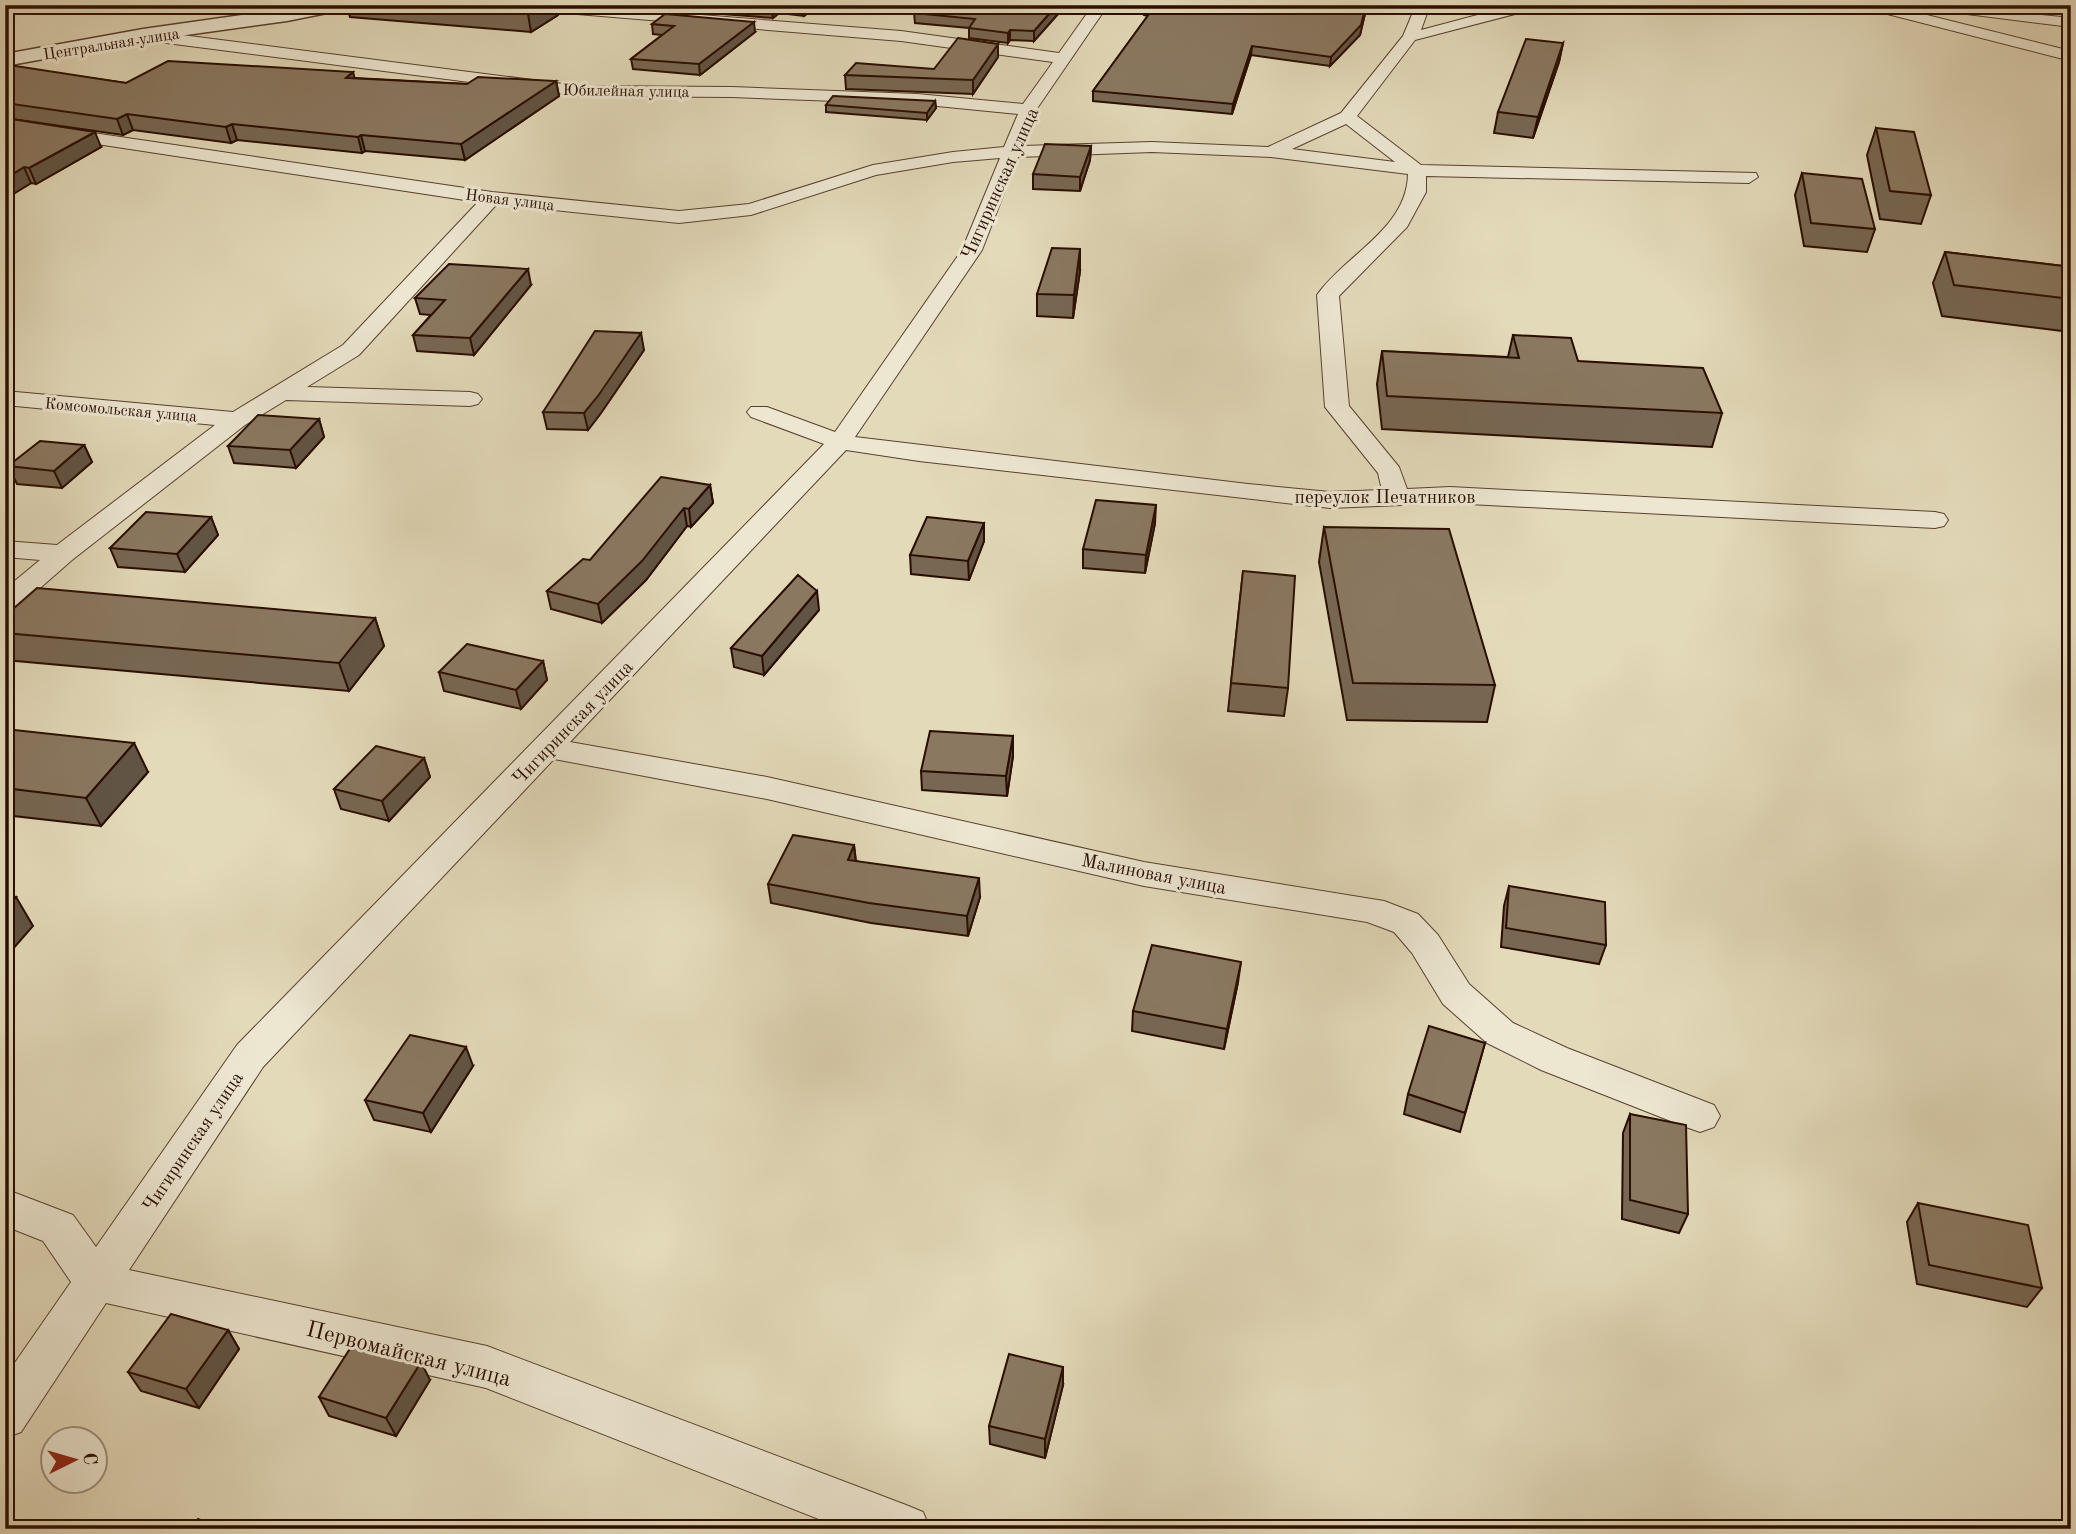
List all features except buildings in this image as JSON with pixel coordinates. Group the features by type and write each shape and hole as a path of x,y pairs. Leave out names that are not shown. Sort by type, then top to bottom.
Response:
{"street":[{"name":"Центральная улица","path":"5,60 143,35 211,28 341,5"},
{"path":"517,5 901,36 1065,59"},
{"name":"Чигиринская улица","path":"5,1416 250,1056 840,442 972,250 1028,110 1101,5"},
{"path":"1271,152 1346,117 1410,37 1423,5"},
{"path":"1410,37 1533,5"},
{"path":"1869,5 2071,56"},
{"path":"1931,5 2071,23"},
{"name":"Юбилейная улица","path":"143,35 579,91 732,92 917,99 1028,110"},
{"path":"1346,117 1417,170 1418,192 1400,223 1328,295 1337,407 1390,472 1397,497"},
{"name":"Новая улица","path":"5,125 492,198 691,217 772,204 830,182 873,170 953,156 1011,152 1152,147 1271,152 1417,170 1749,177"},
{"path":"5,604 63,554 237,420 351,350 492,198"},
{"path":"283,393 470,399"},
{"name":"Комсомольская улица","path":"5,398 237,420"},
{"name":"переулок Печатников","path":"758,412 840,442 919,454 1330,500 1450,495 1935,520"},
{"path":"5,549 63,554"},
{"name":"Малиновая улица","path":"548,748 767,788 1144,874 1372,910 1406,923 1425,944 1456,994 1500,1033 1554,1059 1700,1116"},
{"path":"5,1207 58,1228 96,1282"},
{"name":"Первомайская улица","path":"96,1282 487,1367 906,1529"}]}
